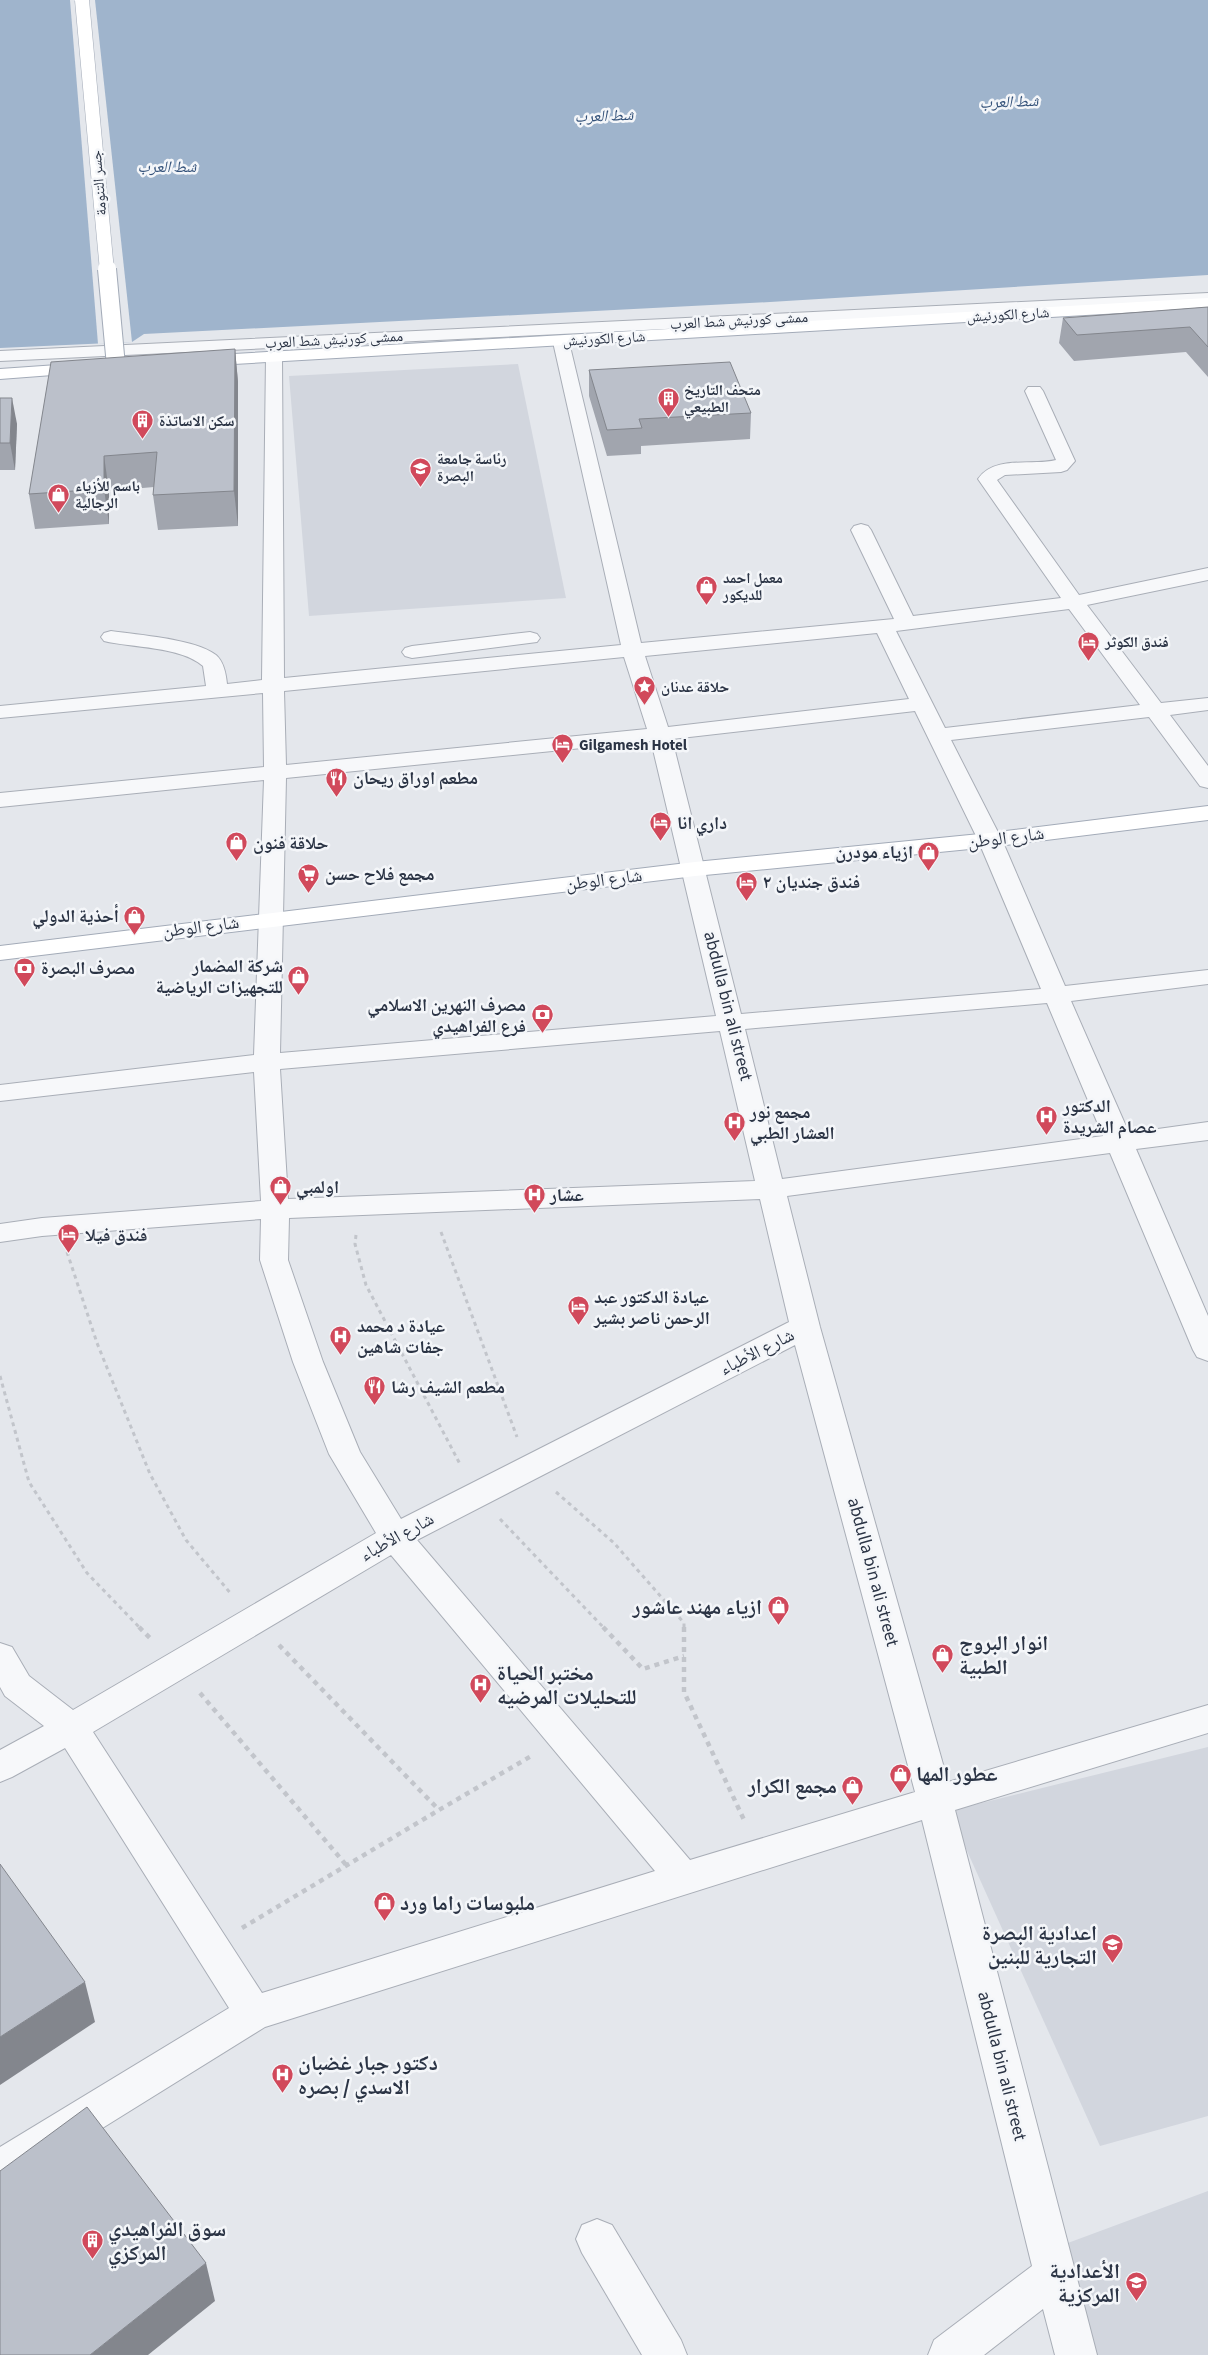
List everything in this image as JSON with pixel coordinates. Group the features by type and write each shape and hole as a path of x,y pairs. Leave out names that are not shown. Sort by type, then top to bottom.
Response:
{"main road":[{"name":"جسر التنومة","path":"82,0 116,366"},
{"name":"شارع الكورنيش","path":"0,374 1208,303"},
{"name":"شارع الوطن","path":"0,953 272,918 695,869 990,840 1208,813"}],"street":[{"name":"ممشى كورنيش شط العرب","path":"0,356 1208,298"},
{"name":"abdulla bin ali street","path":"561,342 632,649 660,734 695,869 806,1327 935,1801 1054,2275 1076,2355"},
{"path":"274,357 273,684 275,771 267,1062 275,1209 274,1260 308,1362 345,1454 394,1537 683,1878"},
{"path":"1034,391 1066,461 1061,466 1002,470 994,473 987,479 1074,602 1208,781"},
{"path":"861,530 922,704 990,840 1118,1144 1208,1350"},
{"path":"0,712 340,677 895,625 1074,602 1208,574"},
{"path":"111,637 197,653 210,660 214,667 217,689"},
{"path":"340,677 343,666 350,659 530,638"},
{"path":"0,800 660,734 922,704"},
{"path":"939,735 1208,704"},
{"path":"0,1093 267,1062 731,1021 1055,995 1208,977"},
{"path":"0,1233 42,1227 275,1209 772,1190 1208,1131"},
{"name":"شارع الأطباء","path":"0,1767 70,1728 394,1537 806,1327"},
{"path":"0,1657 16,1686 70,1728 254,2014"},
{"path":"0,2168 254,2014 760,1854 1208,1719"},
{"path":"597,2239 666,2355"},
{"path":"949,2355 1054,2275"}],"path":[{"path":"431,1204 529,1468 614,1543 684,1623 684,1692 760,1854"},
{"path":"0,1376 30,1482 87,1573 177,1665 347,1866"},
{"path":"211,1947 439,1810"}],"shaded area":[{"name":"رئاسة جامعة البصرة","path":"518,364 566,598 309,616 289,376"},
{"name":"اعدادية البصرة التجارية للبنين","path":"1208,1747 1208,2116 1100,2146 949,1811"},
{"name":"الأعدادية المركزية","path":"1208,2191 1208,2355 1079,2355 1049,2250"}],"water":[{"name":"شط العرب","path":"0,0 1208,0 1208,275 770,302 144,334 132,342 0,348"}],"pier":[{"path":"70,0 95,0 132,342 98,344"}],"building":[{"path":"1208,307 1208,347 1190,327 1077,335 1063,318"},
{"name":"سكن الاساتذة","path":"235,349 234,491 153,495 157,452 104,456 104,489 29,494 51,362"},
{"path":"730,362 751,413 639,419 642,428 607,430 589,370"},
{"path":"0,398 12,398 10,443 0,443"},
{"path":"0,1864 85,1982 0,2037"},
{"name":"سوق الفراهيدي المركزي","path":"87,2107 206,2263 90,2355 0,2355 0,2171"}],"place":[{"name":"متحف التاريخ الطبيعي","path":"668,418"},
{"name":"سكن الاساتذة","path":"143,440"},
{"name":"رئاسة جامعة البصرة","path":"421,487"},
{"name":"باسم للأزياء الرجالية","path":"59,514"},
{"name":"معمل احمد للديكور","path":"707,606"},
{"name":"فندق الكوثر","path":"1089,661"},
{"name":"حلاقة عدنان","path":"645,706"},
{"name":"Gilgamesh Hotel","path":"563,764"},
{"name":"مطعم اوراق ريحان","path":"337,797"},
{"name":"داري انا","path":"661,842"},
{"name":"حلاقة فنون","path":"237,862"},
{"name":"ازياء مودرن","path":"929,871"},
{"name":"مجمع فلاح حسن","path":"309,893"},
{"name":"فندق جنديان ٢","path":"747,901"},
{"name":"أحذية الدولي","path":"135,935"},
{"name":"مصرف البصرة","path":"25,987"},
{"name":"شركة المضمار للتجهيزات الرياضية","path":"299,995"},
{"name":"مصرف النهرين الاسلامي فرع الفراهيدي","path":"542,1034"},
{"name":"الدكتور عصام الشريدة","path":"1047,1135"},
{"name":"مجمع نور العشار الطبي","path":"734,1141"},
{"name":"اولمبي","path":"280,1206"},
{"name":"عشار","path":"534,1214"},
{"name":"فندق فيلا","path":"69,1254"},
{"name":"عيادة الدكتور عبد الرحمن ناصر بشير","path":"578,1326"},
{"name":"عيادة د محمد جفات شاهين","path":"341,1355"},
{"name":"مطعم الشيف رشا","path":"375,1406"},
{"name":"ازياء مهند عاشور","path":"778,1626"},
{"name":"انوار البروج الطبية","path":"943,1674"},
{"name":"مختبر الحياة للتحليلات المرضيه","path":"481,1704"},
{"name":"عطور المها","path":"900,1793"},
{"name":"مجمع الكرار","path":"853,1805"},
{"name":"ملبوسات راما ورد","path":"384,1922"},
{"name":"اعدادية البصرة التجارية للبنين","path":"1113,1964"},
{"name":"دكتور جبار غضبان الاسدي / بصره","path":"282,2094"},
{"name":"سوق الفراهيدي المركزي","path":"92,2260"},
{"name":"الأعدادية المركزية","path":"1136,2302"}]}
